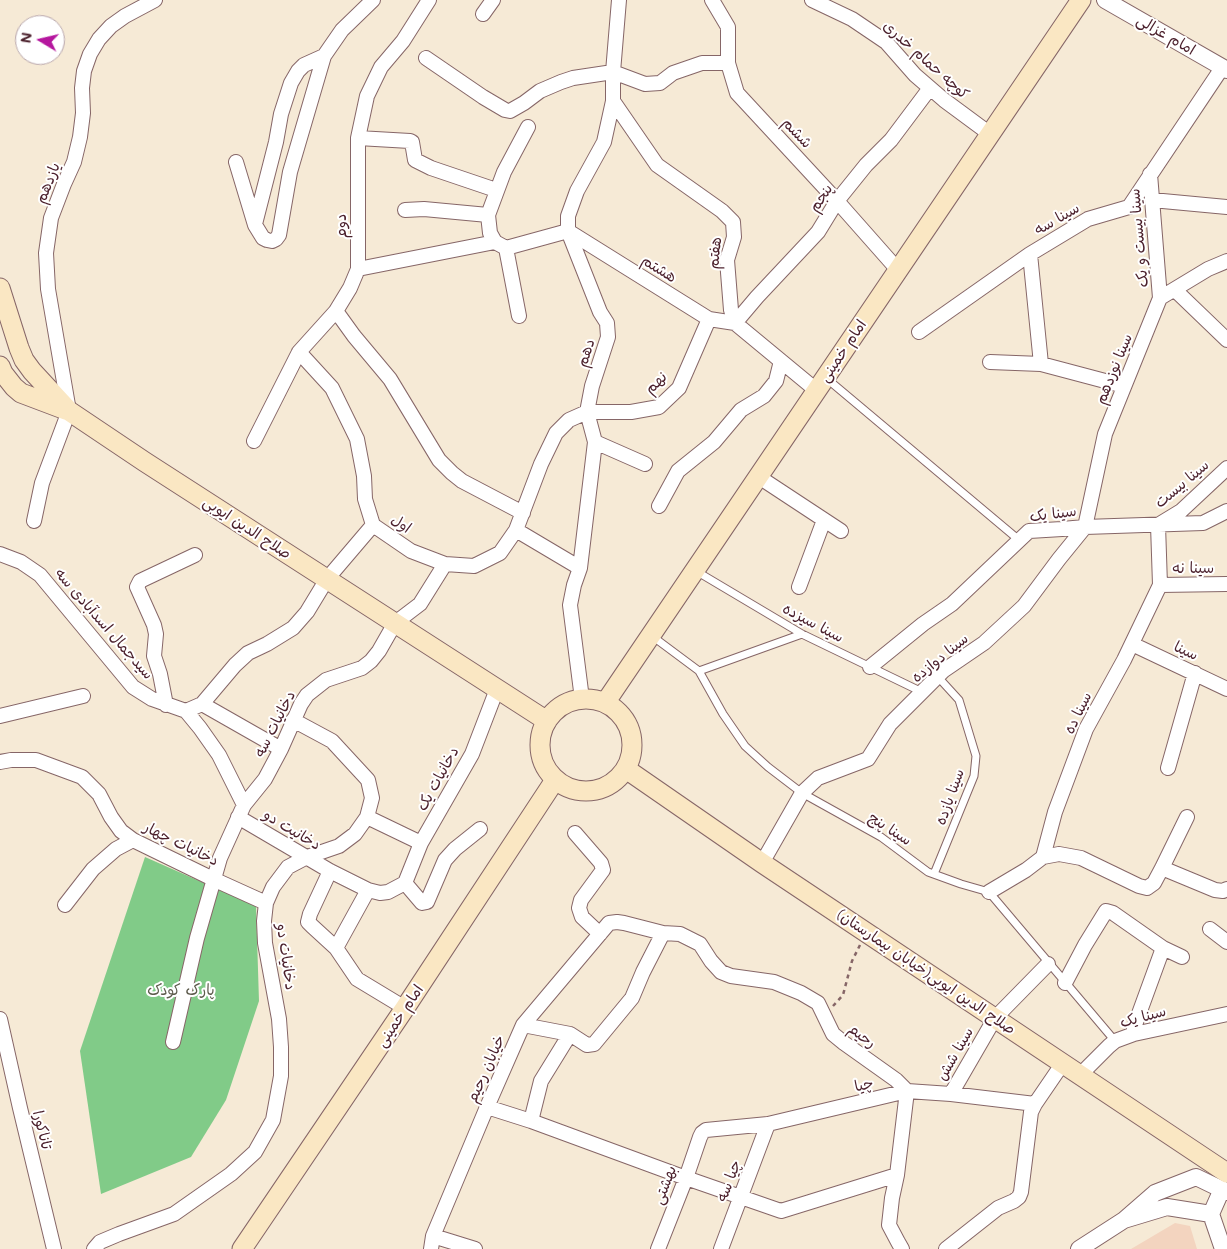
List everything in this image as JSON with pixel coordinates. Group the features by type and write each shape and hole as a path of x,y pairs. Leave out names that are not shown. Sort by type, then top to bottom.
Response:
{"main road":[{"name":"امام خمینی","path":"605,703 1081,0"},
{"name":"صلاح الدین ایوبی","path":"0,288 24,360 69,411 546,721"},
{"path":"0,366 3,373 21,393 69,411"},
{"path":"594,699 605,703 625,719 630,731 631,757 626,769 618,780 593,792 580,792 567,788 555,780 543,763 540,741 546,721 553,712 572,701 594,699"},
{"name":"صلاح الدین ایوبی(خیابان بیمارستان)","path":"626,769 762,863 1063,1063 1225,1184"},
{"name":"امام خمینی","path":"242,1249 405,1008 555,780"}],"street":[{"name":"یازدهم","path":"69,411 48,289 46,254 51,218 74,162 80,138 83,113 82,88 84,71 90,54 99,39 111,26 155,0"},
{"path":"236,162 255,225 263,238 272,241 279,235 290,172 324,56 342,30 374,0"},
{"name":"دوم","path":"254,441 299,352 336,310 350,288 358,269 358,138 367,96 382,67 429,0"},
{"path":"483,14 493,0"},
{"name":"دهم","path":"582,699 570,605 574,584 580,568 595,442 587,412 592,386 608,338 607,322 600,312 568,231 568,216 577,191 604,142 613,101 613,72 619,0"},
{"name":"ششم","path":"712,0 728,27 728,63 737,93 838,201 898,270"},
{"name":"کوچه حمام خدری","path":"812,0 852,19 886,42 915,75 944,100 990,134"},
{"name":"امام غزالی","path":"1105,0 1225,67"},
{"path":"255,225 291,83 304,65 324,56"},
{"path":"426,58 483,97 510,111 540,91 573,78 613,72 645,84 660,83 673,73 702,63 728,63"},
{"name":"سینا سه","path":"919,332 1030,254 1088,219 1129,207 1225,67"},
{"name":"پنجم","path":"736,323 757,297 818,232 838,201 866,165 891,140 930,88"},
{"name":"هفتم","path":"613,101 657,165 722,211 733,222 734,237 727,260 731,310 736,323"},
{"path":"519,316 500,245 490,233 488,215 504,172 528,126"},
{"path":"358,138 412,142 415,160 431,168 496,190"},
{"name":"سینا بیست و یک","path":"1150,174 1160,298"},
{"path":"1152,200 1227,207"},
{"path":"405,210 424,209 488,215"},
{"path":"358,269 500,245 517,244 568,231"},
{"name":"هشتم","path":"568,231 708,320 736,323"},
{"path":"1030,254 1041,364"},
{"path":"1160,298 1208,269 1227,260"},
{"path":"1175,290 1227,340"},
{"name":"سینا نوزدهم","path":"1085,527 1105,434 1160,298"},
{"path":"336,310 354,336 390,379 439,460 462,481 523,513"},
{"name":"نهم","path":"587,412 631,412 660,407 679,388 708,320"},
{"path":"736,323 781,361 821,384"},
{"name":"اول","path":"299,352 332,388 358,439 364,476 365,499 373,525 411,551 445,564 474,566 500,553 516,530 541,464 556,433 569,420 587,412"},
{"path":"659,506 678,471 714,442 741,410 764,396 776,381 781,361"},
{"path":"990,362 1041,364 1124,386"},
{"path":"34,521 42,483 69,411"},
{"path":"595,442 645,464"},
{"name":"سینا بیست","path":"1158,525 1181,511 1227,468"},
{"path":"758,477 841,532"},
{"name":"سینا یک","path":"870,667 923,624 952,604 1029,530 1203,523 1227,511"},
{"path":"799,587 824,520"},
{"path":"241,811 219,755 186,711 202,704 235,665 248,653 293,628 306,612 326,579 373,525"},
{"name":"سینا ده","path":"1042,857 1054,812 1086,729 1132,644 1160,585 1158,525"},
{"name":"سینا دوازده","path":"762,863 802,793 818,778 868,758 890,724 943,672 984,643 1024,606 1085,527"},
{"path":"516,530 580,568"},
{"name":"سیدجمال اسدآبادی سه","path":"0,554 21,562 40,575 133,687 152,699 186,711"},
{"path":"166,705 160,674 154,656 156,634 154,625 137,587 140,581 195,555"},
{"name":"دخانیات سه","path":"173,1042 197,938 220,858 241,811 264,779 281,750 301,704 307,695 326,680 362,668 371,661 395,623 420,604 445,564"},
{"name":"سینا نه","path":"1160,585 1227,584"},
{"name":"سینا","path":"1132,644 1227,689"},
{"path":"1168,768 1195,673"},
{"name":"دخانیات یک","path":"405,882 421,843 472,754 497,689"},
{"path":"0,716 83,696"},
{"path":"202,704 281,750"},
{"name":"دخانیات دو","path":"94,1249 100,1242 174,1214 231,1174 256,1152 273,1120 281,1076 281,1047 279,1019 265,943 264,921 266,903 273,887 288,867 339,846 356,834 366,817 372,798 368,780 332,740 293,720"},
{"name":"دخانیات چهار","path":"0,762 36,760 82,777 99,794 121,831 133,840 266,903"},
{"name":"دخانیت دو","path":"241,811 307,858 368,890"},
{"path":"366,817 421,843"},
{"path":"989,892 1026,870 1042,857 1059,854 1081,858 1147,888 1154,883 1187,817"},
{"path":"336,948 368,890 380,894 388,892 405,882 422,903 427,902 445,860 455,849 480,829"},
{"path":"575,833 601,863 603,870 581,900 579,908 582,917 604,928"},
{"path":"65,905 93,870 116,849 133,840"},
{"path":"1162,868 1215,890 1223,891 1227,889"},
{"path":"330,871 308,922 336,948 357,979 405,1008"},
{"path":"1065,983 1106,911 1113,913 1163,948 1182,957"},
{"name":"رحیم","path":"604,928 624,923 663,933 680,934 700,944 720,972 731,976 774,982 801,993 818,1003 833,1034 838,1039 896,1080 907,1091"},
{"name":"خیابان رحیم","path":"432,1243 523,1024 604,928"},
{"path":"1210,929 1227,942"},
{"path":"523,1024 570,1034 587,1045 594,1044 632,998 663,933"},
{"path":"1134,1034 1136,1022 1163,948"},
{"name":"سینا شش","path":"951,1094 995,1018 1048,964"},
{"name":"سینا یک","path":"1080,1075 1109,1046 1134,1034 1227,1014"},
{"name":"تاناکورا","path":"0,1019 54,1249"},
{"path":"530,1121 541,1081 570,1034"},
{"path":"946,1249 998,1208 1019,1197 1031,1112 1063,1063"},
{"path":"902,1249 890,1225 907,1091"},
{"name":"چیا","path":"702,1133 706,1130 768,1124 907,1091 1035,1104"},
{"path":"487,1107 781,1211 897,1175"},
{"name":"چیا سه","path":"721,1249 768,1124"},
{"name":"بهشتی","path":"658,1249 702,1133"},
{"path":"1079,1249 1124,1220 1155,1193 1196,1176 1225,1184 1211,1214 1223,1249"},
{"path":"1124,1220 1167,1207 1211,1214"},
{"path":"432,1243 475,1249"}],"lane":[{"path":"821,384 1019,540"},
{"name":"سینا سیزده","path":"694,570 802,634 923,692"},
{"path":"700,671 802,634"},
{"name":"سینا پنج","path":"651,635 700,671 723,714 745,746 768,768 802,793 881,836 928,872 989,892"},
{"name":"سینا یازده","path":"934,874 974,776 976,756 959,700 938,677"},
{"path":"989,892 1115,1042"}],"path":[{"path":"824,1017 843,995 852,961 866,932"}],"shaded area":[{"path":"1175,1223 1190,1226 1197,1249 1131,1249"}],"green space":[{"name":"پارک کودک","path":"145,857 256,906 259,1001 226,1100 191,1157 101,1194 80,1051"}]}
